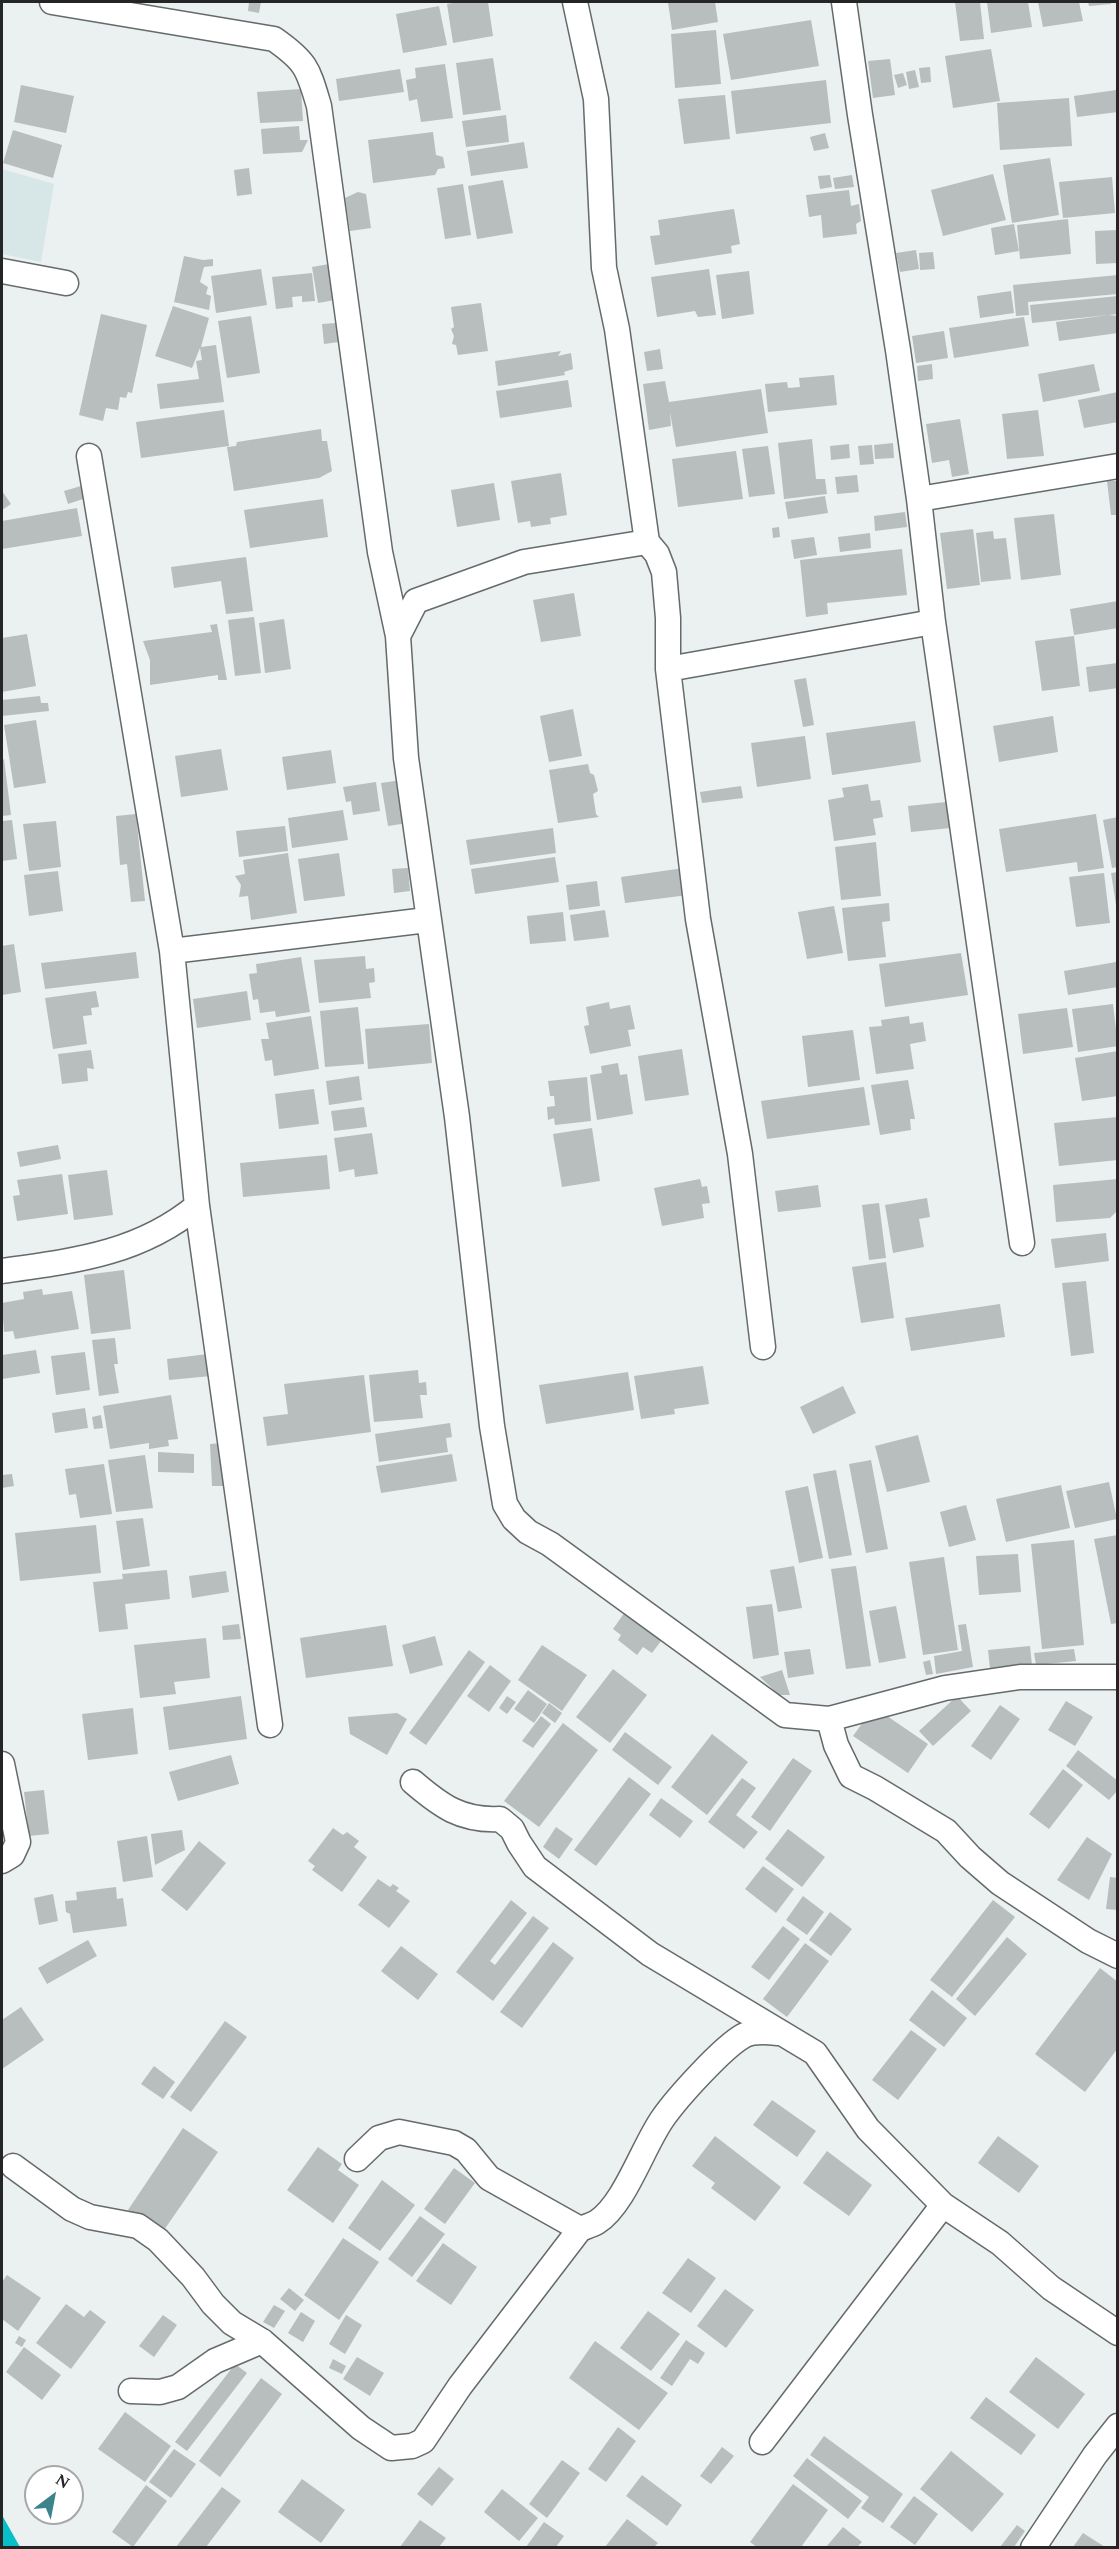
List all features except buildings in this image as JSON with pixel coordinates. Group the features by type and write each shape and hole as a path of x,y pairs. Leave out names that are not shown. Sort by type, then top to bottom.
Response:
{"street":[{"path":"52,2 274,39 298,56 310,76 319,106 380,552 398,636 406,758 457,1117 492,1426 505,1504 514,1519 528,1532 550,1544 785,1715 829,1719 945,1688 1020,1677 1118,1677"},
{"path":"575,2 597,99 604,268 617,329 647,542 657,554 664,572 668,618 668,669 698,919 740,1154 763,1347"},
{"path":"844,2 920,499 933,622 1022,1243"},
{"path":"2,271 66,283"},
{"path":"89,456 172,951 197,1206 270,1725"},
{"path":"920,499 1118,466"},
{"path":"398,636 416,601 524,562 647,542"},
{"path":"387,581 416,601"},
{"path":"668,669 933,622"},
{"path":"172,951 428,920"},
{"path":"2,1271 108,1254 151,1237 197,1206"},
{"path":"829,1719 836,1745 851,1776 946,1831 970,1857 1000,1883 1088,1941 1118,1956"},
{"path":"2,1764 18,1842 12,1855 2,1861"},
{"path":"413,1782 440,1805 457,1813 487,1820 500,1819 512,1829 536,1867 650,1954 717,1992 779,2033 815,2053 868,2129 943,2205 1000,2243 1051,2288 1118,2334"},
{"path":"13,2166 72,2209 90,2217 138,2226 165,2248 232,2323 262,2341 361,2428 391,2448 412,2446 423,2441 427,2436 460,2386 580,2229 597,2221 606,2213 625,2188 636,2163 663,2117 708,2066 744,2035 760,2032 779,2033"},
{"path":"357,2159 379,2138 399,2132 454,2143 466,2150 489,2178 580,2229"},
{"path":"762,2442 943,2205"},
{"path":"131,2391 160,2392 178,2387 215,2361 262,2341"},
{"path":"1033,2547 1095,2455 1118,2426"}],"shaded area":[{"path":"2,169 54,184 41,262 2,254"},
{"path":"2,2515 20,2547 2,2547"}]}
